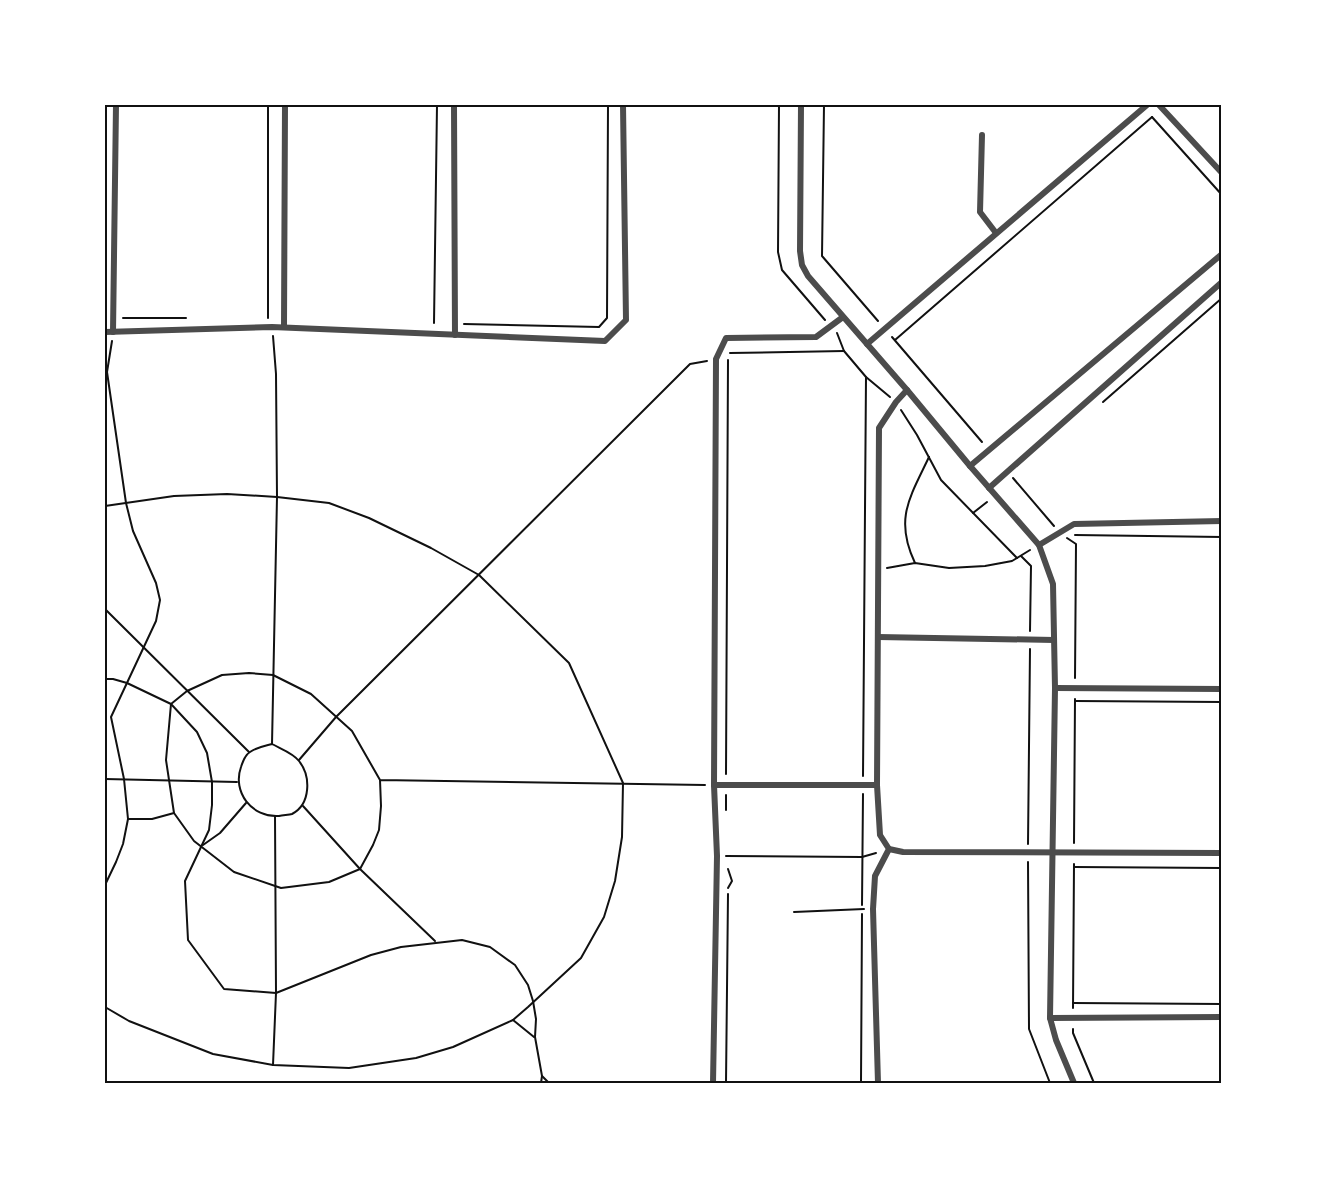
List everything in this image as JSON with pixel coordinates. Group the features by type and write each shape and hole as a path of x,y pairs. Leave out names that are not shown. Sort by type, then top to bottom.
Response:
{"street":[{"path":"113,332 116,105"},
{"path":"284,324 285,105"},
{"path":"454,105 455,335"},
{"path":"105,332 272,327 284,324 455,335 605,341 626,320 623,105"},
{"path":"801,105 800,251 802,265 808,276 1039,545 1053,584 1055,688 1050,1018 1056,1040 1074,1083"},
{"path":"1159,105 1222,173"},
{"path":"867,344 1146,106"},
{"path":"982,135 980,212 996,233"},
{"path":"970,466 1222,254"},
{"path":"989,488 1222,282"},
{"path":"713,1083 717,856 714,785 716,359 726,338 816,337 843,316"},
{"path":"907,390 879,428 877,784 880,836 889,849 903,852 1222,852"},
{"path":"1039,545 1074,524 1222,521"},
{"path":"878,637 1054,640"},
{"path":"1055,688 1222,689"},
{"path":"714,785 877,784"},
{"path":"878,1083 873,909 875,876 889,849"},
{"path":"1050,1018 1222,1017"}],"path":[{"path":"268,105 268,319 284,324"},
{"path":"435,323 437,105"},
{"path":"455,324 600,327 607,318 608,105"},
{"path":"824,105 822,256 989,450"},
{"path":"1146,106 1152,117 1222,195"},
{"path":"895,340 1152,117"},
{"path":"113,318 185,318"},
{"path":"272,327 276,374 277,497 272,744"},
{"path":"105,885 123,844 128,819 124,779 111,717 156,621 160,600 156,583 133,531 126,503 107,372 113,332"},
{"path":"726,809 728,353 844,351"},
{"path":"298,760 336,717 690,364 716,359"},
{"path":"861,1083 866,377"},
{"path":"896,402 942,480 1017,558"},
{"path":"915,563 906,537 906,507 928,457"},
{"path":"1007,471 1060,532 1076,544 1073,1033 1094,1083"},
{"path":"105,506 184,495 227,494 329,503 369,518 431,548 479,574 569,663 623,783 622,837 615,882 604,917 581,958 513,1020 453,1047 416,1058 349,1068 273,1065 213,1054 129,1021 105,1007"},
{"path":"1069,539 1075,535 1222,537"},
{"path":"878,570 915,563 949,568 985,566 1012,561 1039,545"},
{"path":"1021,556 1031,566 1030,628"},
{"path":"105,609 249,752"},
{"path":"1030,651 1029,1029 1050,1083"},
{"path":"249,673 273,675 311,694 352,731 380,780 379,830 373,845 360,869 328,882 281,888 234,872 194,841 174,813 165,760 171,704 188,691 222,675 249,673"},
{"path":"105,679 127,683 171,704 197,732 207,753 212,782 212,805 209,830 185,881 188,940 224,989 276,993 371,955 436,942 462,940 490,946 515,965 528,985 536,1019 535,1037 542,1076 541,1083"},
{"path":"1075,701 1222,702"},
{"path":"272,744 298,760 307,779 308,791 303,806 291,814 265,815 246,802 241,794 238,782 243,760 249,752 272,744"},
{"path":"105,779 238,782"},
{"path":"380,780 714,785"},
{"path":"201,846 220,833 246,802"},
{"path":"303,806 360,869 436,942"},
{"path":"128,819 152,819 174,813"},
{"path":"273,1065 276,993 275,816"},
{"path":"717,856 862,857 889,849"},
{"path":"726,866 732,881 728,886 726,1083"},
{"path":"1074,867 1222,868"},
{"path":"794,912 873,909"},
{"path":"1073,1002 1222,1004"},
{"path":"513,1020 535,1037"},
{"path":"542,1076 549,1083"}]}
